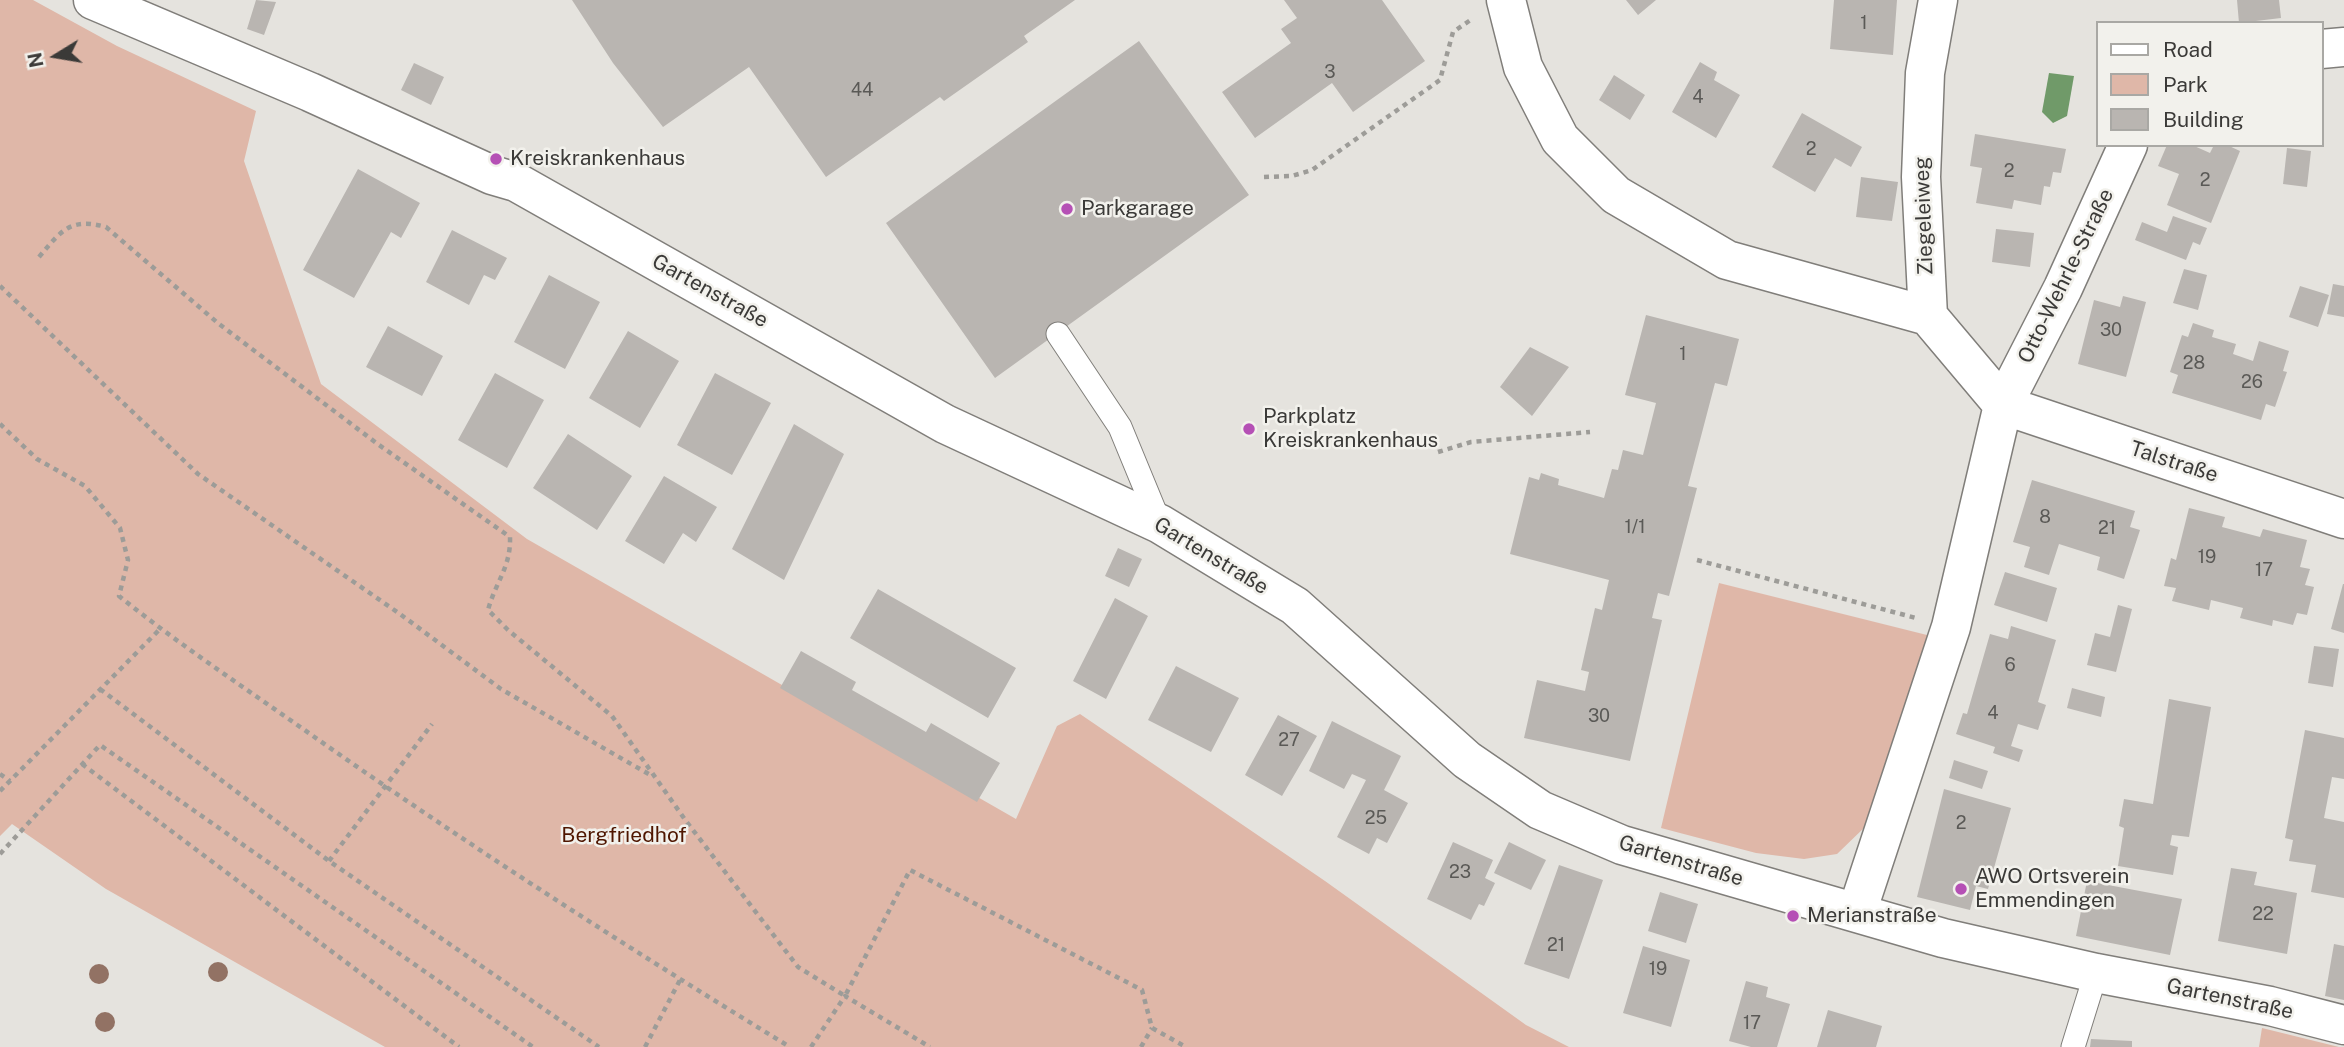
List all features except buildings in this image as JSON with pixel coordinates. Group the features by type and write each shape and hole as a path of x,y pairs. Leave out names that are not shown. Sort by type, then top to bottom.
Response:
{"street":[{"name":"Gartenstraße","path":"93,0 310,92 492,175 516,182 946,424 1160,524 1295,606 1467,760 1540,810 1622,845 1943,938 2095,973 2270,1006 2344,1025"},
{"name":"Ziegeleiweg","path":"1928,316 1921,177 1925,73 1938,0"},
{"path":"1491,8 1560,139 1615,195 1727,260 1928,316 2003,405 1951,627 1857,912"},
{"path":"2323,49 2344,47"},
{"name":"Otto-Wehrle-Straße","path":"2003,405 2063,288 2127,147"},
{"name":"Talstraße","path":"2003,405 2344,519"}],"lane":[{"path":"1058,334 1120,427 1160,524"},
{"path":"2073,1047 2095,973"}],"path":[{"path":"1265,177 1292,176 1312,170 1440,80 1453,32 1491,8"},
{"path":"39,257 60,231 84,221 106,227 219,324 379,445 510,537 510,559 495,584 488,610 508,630 612,716 798,967 930,1047"},
{"path":"0,286 198,474 502,689 656,778"},
{"path":"0,424 37,459 85,486 120,528 128,560 119,596 160,629 383,786 680,980 790,1047"},
{"path":"1438,452 1471,442 1590,432"},
{"path":"1697,560 1951,627"},
{"path":"0,790 160,629"},
{"path":"100,689 329,861 599,1047"},
{"path":"329,861 432,724"},
{"path":"0,855 100,745 533,1047"},
{"path":"82,764 459,1047"},
{"path":"0,774 10,781"},
{"path":"810,1047 845,996 910,870 1142,990 1152,1028 1141,1047"},
{"path":"645,1047 680,980"},
{"path":"1152,1028 1186,1047"}],"green space":[{"name":"Bergfriedhof","path":"0,0 33,0 117,46 256,111 244,161 321,384 527,539 1016,819 1057,726 1080,714 1325,881 1526,1025 1569,1047 385,1047 106,889 12,824 0,836"},
{"path":"1719,583 1935,637 1866,826 1837,854 1804,859 1756,853 1661,828"},
{"path":"2262,1028 2339,1047 2259,1047"}],"shaded area":[{"path":"2049,73 2074,76 2067,116 2053,123 2042,112"}],"place":[{"name":"Kreiskrankenhaus","path":"496,159"},
{"name":"Parkgarage","path":"1067,209"},
{"name":"Parkplatz Kreiskrankenhaus","path":"1249,429"},
{"name":"AWO Ortsverein Emmendingen","path":"1961,889"},
{"name":"Merianstraße","path":"1793,916"}]}
